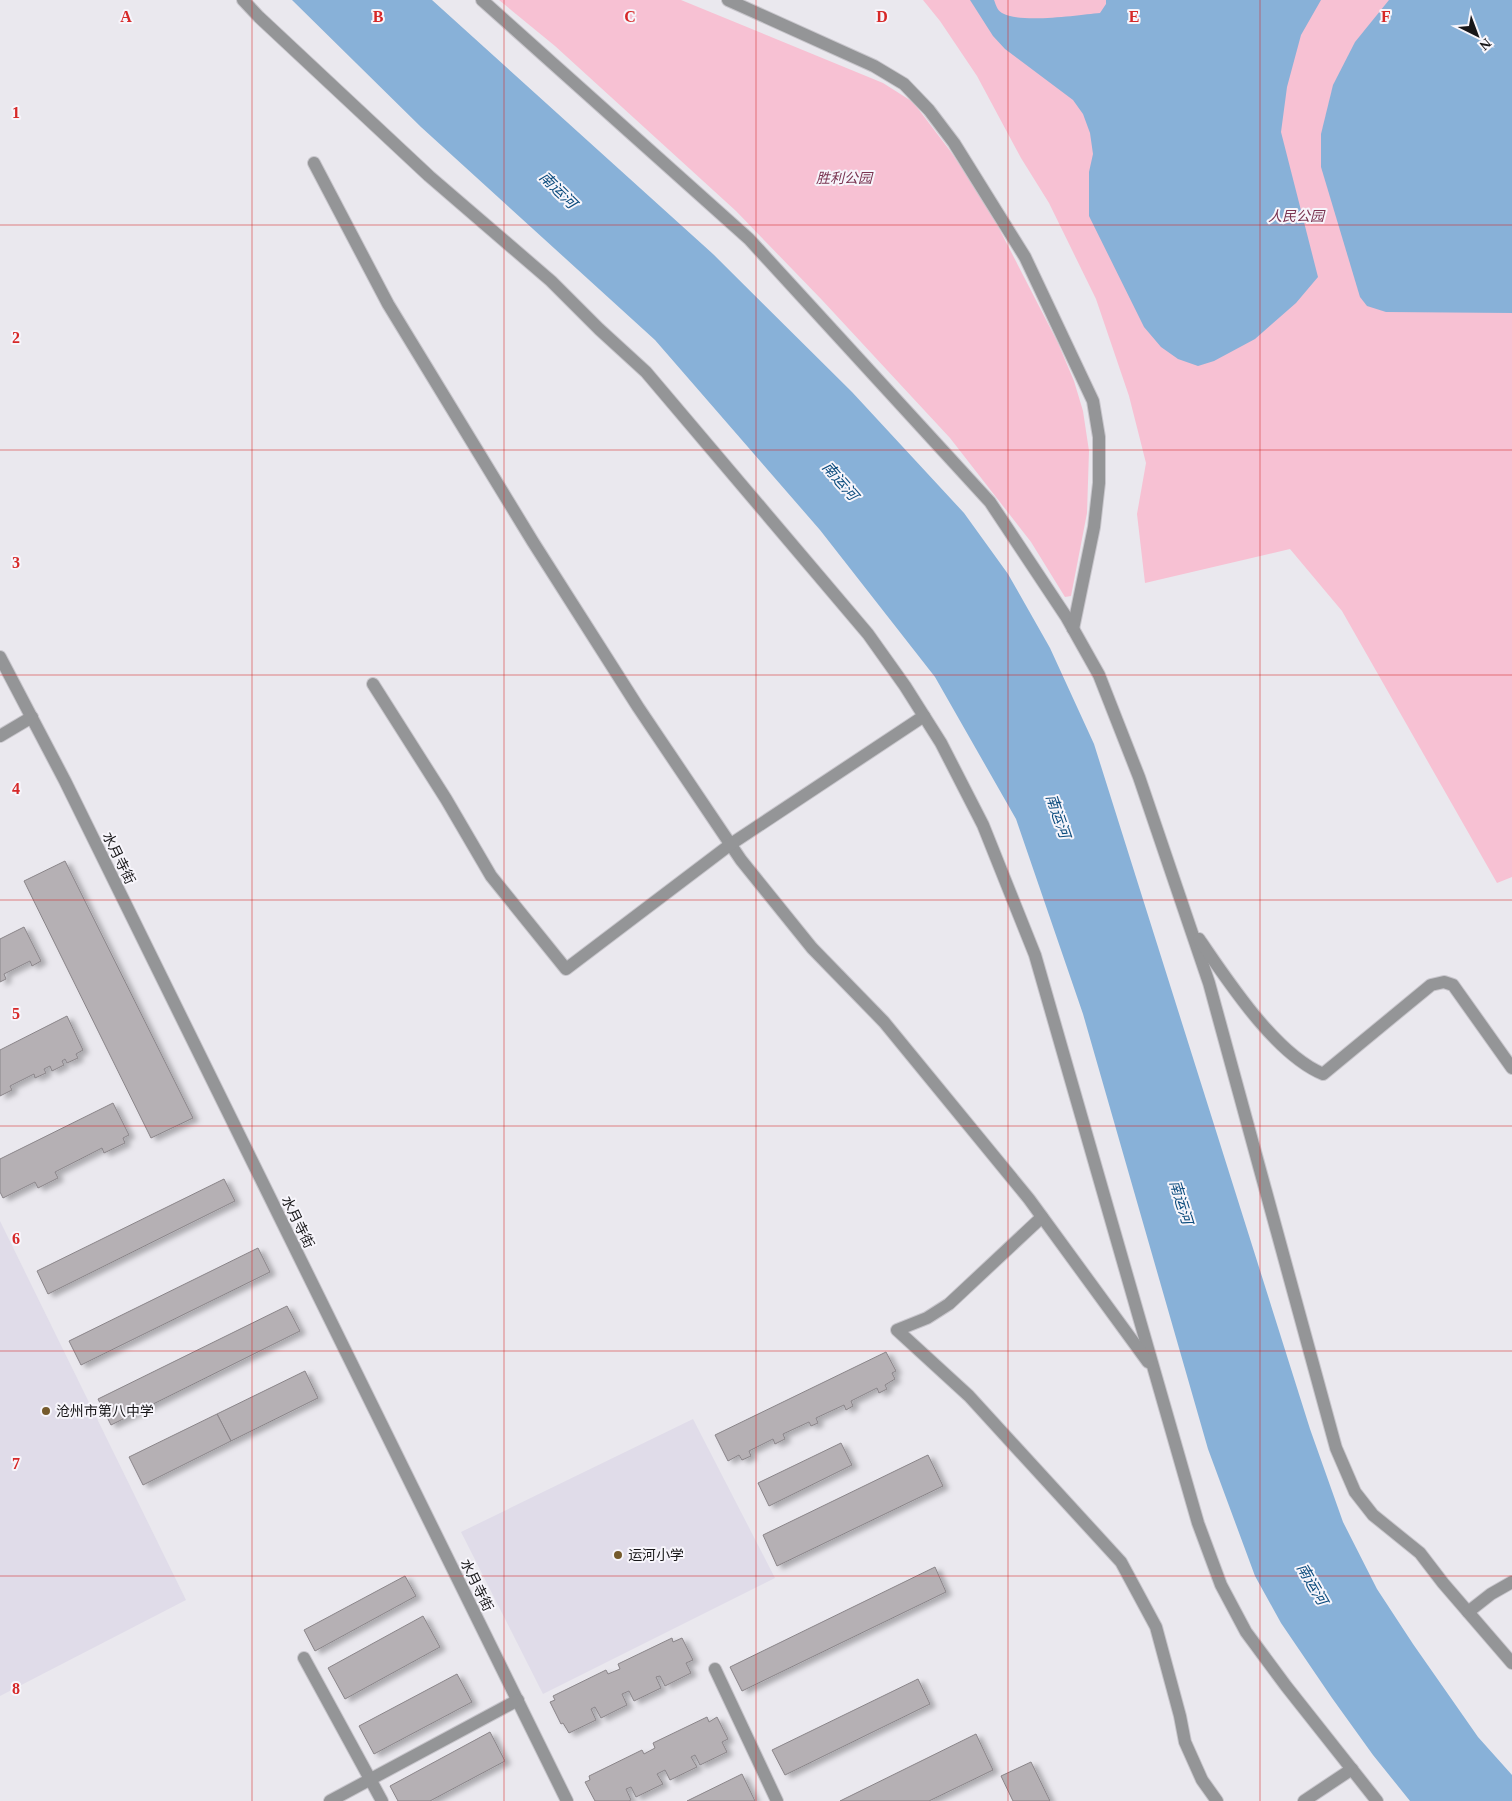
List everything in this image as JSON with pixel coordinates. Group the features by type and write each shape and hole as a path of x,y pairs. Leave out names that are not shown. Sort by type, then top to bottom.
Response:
{"street":[{"path":"242,0 429,176 551,281 646,372 868,634 924,716 941,743 984,825 1035,955 1198,1523 1221,1586 1246,1632 1377,1801"},
{"path":"482,0 749,239 990,502 1073,629 1099,676 1139,777 1209,983 1336,1448 1355,1492 1373,1515 1420,1554 1442,1583 1512,1663"},
{"path":"728,0 874,66 904,84 929,110 954,143 1025,257 1093,402 1099,437 1099,483 1094,527 1073,629"},
{"path":"314,163 388,304 533,542 638,707 730,844 812,948 884,1022 1042,1217 1154,1370"},
{"name":"水月寺街","path":"0,657 32,716 567,1801"},
{"path":"373,684 446,799 491,876 566,969 730,844 924,716"},
{"path":"0,736 32,716"},
{"path":"1191,928 1261,1024 1300,1062 1312,1070 1323,1074 1431,986 1444,982 1453,985 1512,1068"},
{"path":"1042,1217 948,1304 928,1318 897,1330 969,1396 1121,1562 1156,1628 1180,1716 1185,1742 1202,1780 1217,1801"},
{"path":"1468,1612 1491,1594 1512,1582"},
{"path":"304,1658 382,1801"},
{"path":"715,1670 777,1801"},
{"path":"330,1801 518,1700"},
{"path":"1304,1801 1352,1769"}],"shaded area":[{"name":"沧州市第八中学","path":"0,1221 186,1600 0,1696"},
{"name":"运河小学","path":"693,1419 775,1578 543,1694 461,1532"}],"green space":[{"name":"胜利公园","path":"499,0 681,0 883,83 913,102 951,152 988,207 1058,343 1074,381 1083,411 1089,451 1087,513 1071,596 1065,597 1031,542 950,438 822,300 736,211 555,46"},
{"name":"人民公园","path":"923,0 1512,0 1512,877 1497,883 1342,611 1290,549 1145,583 1137,514 1146,463 1129,396 1096,299 1049,203 1021,158 977,76 940,21"}],"water":[{"name":"南运河","path":"292,0 432,0 713,254 852,392 964,513 1008,574 1050,648 1094,744 1310,1429 1343,1522 1377,1589 1413,1644 1478,1737 1512,1775 1512,1801 1410,1801 1373,1755 1332,1698 1281,1623 1255,1576 1208,1449 1083,1014 1016,819 935,677 820,530 655,340 421,127"},
{"path":"970,0 994,0 1002,13 1022,18 1035,18 1100,13 1106,4 1106,0 1321,0 1301,35 1287,87 1281,132 1318,277 1296,303 1255,339 1214,361 1198,366 1178,359 1161,347 1144,327 1089,216 1089,172 1093,154 1090,133 1083,114 1073,100 1005,49 993,36"},
{"path":"1389,0 1512,0 1512,313 1386,312 1367,306 1360,297 1321,167 1321,134 1333,85 1355,42"}],"building":[{"path":"65,861 193,1118 151,1138 24,881"},
{"path":"24,927 41,961 32,966 30,961 4,974 6,979 0,982 0,939"},
{"path":"67,1016 83,1050 76,1054 78,1058 67,1063 65,1059 62,1061 64,1065 52,1071 50,1066 44,1069 46,1073 35,1078 34,1074 10,1086 12,1090 0,1096 0,1050"},
{"path":"113,1103 129,1135 123,1138 125,1143 104,1153 102,1148 55,1172 58,1178 38,1188 35,1182 3,1198 0,1192 0,1159"},
{"path":"224,1179 235,1201 48,1294 37,1271"},
{"path":"258,1248 270,1272 81,1365 69,1341"},
{"path":"287,1306 300,1331 111,1425 98,1399"},
{"path":"886,1352 896,1371 892,1373 895,1379 885,1385 887,1389 879,1393 877,1388 851,1401 853,1406 846,1410 844,1405 816,1418 818,1423 811,1426 809,1422 783,1434 785,1439 775,1444 773,1439 749,1451 751,1456 742,1460 739,1455 728,1461 715,1435"},
{"path":"305,1371 318,1398 231,1441 217,1414"},
{"path":"217,1414 231,1441 143,1485 129,1457"},
{"path":"841,1443 852,1465 769,1506 758,1483"},
{"path":"928,1455 943,1486 777,1566 763,1535"},
{"path":"935,1567 946,1592 742,1691 730,1667"},
{"path":"405,1576 416,1596 315,1651 304,1630"},
{"path":"423,1616 440,1647 345,1699 328,1668"},
{"path":"672,1638 673,1642 682,1638 693,1660 686,1663 691,1673 665,1686 660,1676 656,1677 661,1688 634,1701 629,1691 622,1694 627,1705 601,1718 595,1707 591,1709 596,1720 569,1733 563,1723 561,1724 550,1702 555,1700 553,1696 606,1670 608,1674 620,1669 618,1664"},
{"path":"457,1674 472,1702 374,1754 359,1726"},
{"path":"918,1679 930,1704 785,1775 772,1750"},
{"path":"707,1717 709,1722 717,1717 728,1739 722,1742 727,1752 700,1765 695,1755 691,1757 697,1767 670,1780 665,1770 657,1774 663,1784 636,1797 631,1787 626,1789 631,1800 629,1801 595,1801 585,1782 590,1780 589,1776 642,1750 644,1754 655,1748 653,1743"},
{"path":"490,1732 505,1761 430,1801 398,1801 390,1786"},
{"path":"976,1734 993,1770 929,1801 840,1801"},
{"path":"1031,1762 1050,1801 1013,1801 1001,1776"},
{"path":"742,1774 755,1801 687,1801"}],"place":[{"name":"沧州市第八中学","path":"46,1411"},
{"name":"运河小学","path":"618,1555"}]}
